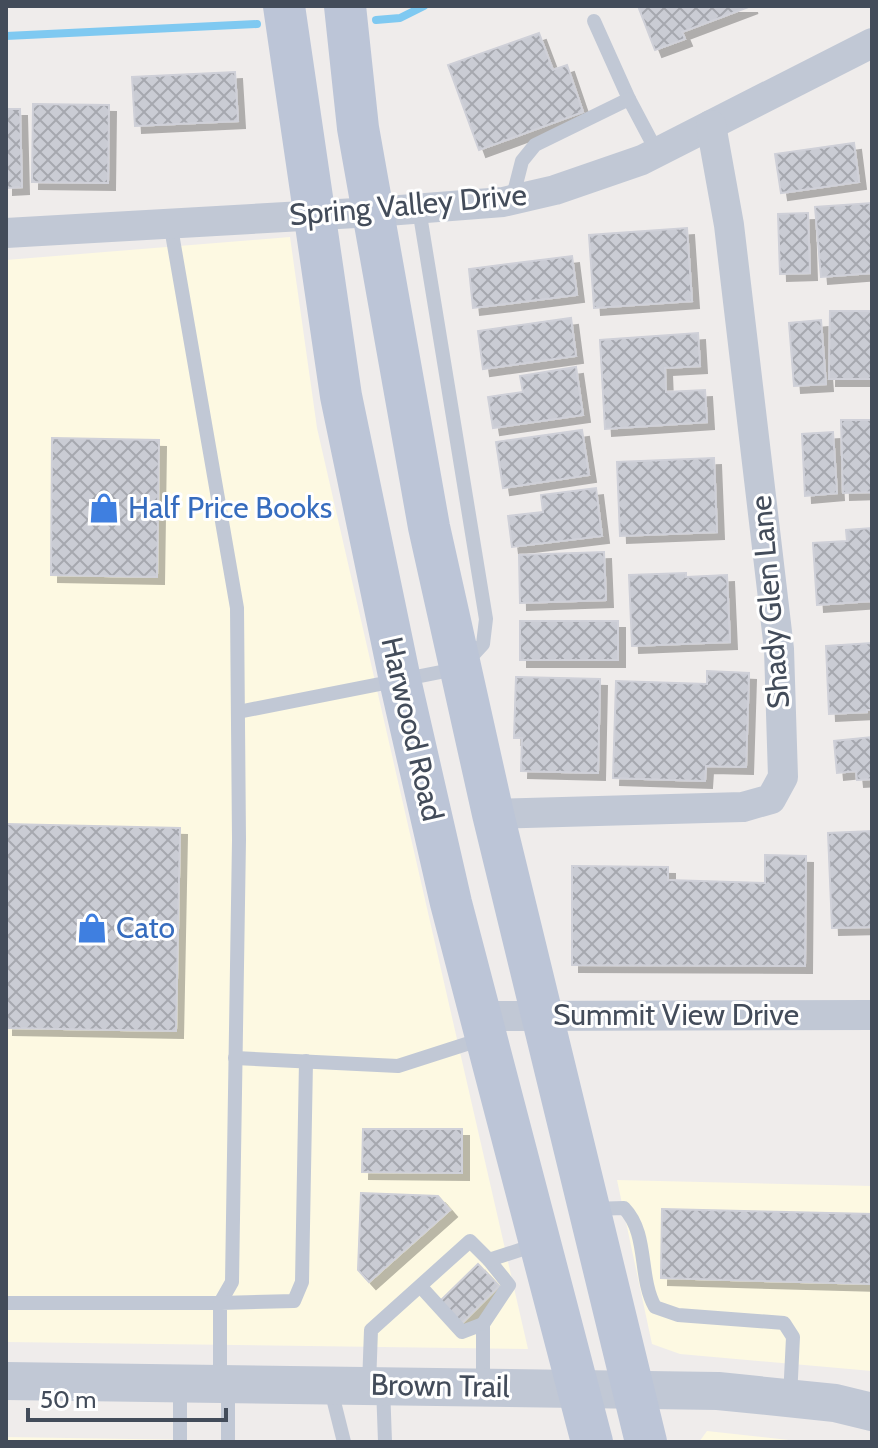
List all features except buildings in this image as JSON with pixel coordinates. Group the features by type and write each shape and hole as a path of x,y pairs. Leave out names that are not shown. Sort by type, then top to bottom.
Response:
{"main road":[{"name":"Harwood Road","path":"284,6 341,396 400,680 451,903 592,1442"},
{"name":"Harwood Road","path":"345,6 358,128 429,527 493,814 646,1442"}],"street":[{"name":"Spring Valley Drive","path":"6,233 314,216 512,200 555,190 642,160 872,43"},
{"name":"Shady Glen Lane","path":"493,814 743,807 771,799 783,777 779,649 729,225 711,125"},
{"name":"Summit View Drive","path":"483,1027 544,1016 872,1015"},
{"name":"Brown Trail","path":"6,1381 718,1391 835,1403 872,1412"}],"lane":[{"path":"594,21 657,152"},
{"path":"512,200 522,161 535,145 629,99"},
{"path":"238,712 461,668 483,644 486,619 419,209"},
{"path":"170,222 237,608 232,1282 220,1303 228,1442"},
{"path":"235,1058 398,1066 483,1027"},
{"path":"6,1303 294,1301 302,1282 306,1061"},
{"path":"591,1209 624,1208 636,1220 648,1294 655,1307 678,1315 784,1323 793,1337 790,1398"},
{"path":"385,1442 371,1330 470,1241 509,1285 483,1324 483,1387"},
{"path":"489,1260 540,1244"},
{"path":"421,1287 462,1332 483,1324"},
{"path":"180,1384 180,1442"},
{"path":"330,1386 344,1442"}],"shaded area":[{"path":"290,237 317,428 528,1349 6,1342 6,260"},
{"path":"617,1180 872,1186 872,1371 680,1354 652,1344"},
{"path":"707,1431 807,1442 699,1442"},
{"path":"6,1437 317,1442 6,1442"}],"waterway":[{"path":"376,20 400,18 424,6"},
{"path":"6,36 257,24"}],"place":[{"name":"Half Price Books","path":"104,508"},
{"name":"Cato","path":"92,928"}]}
